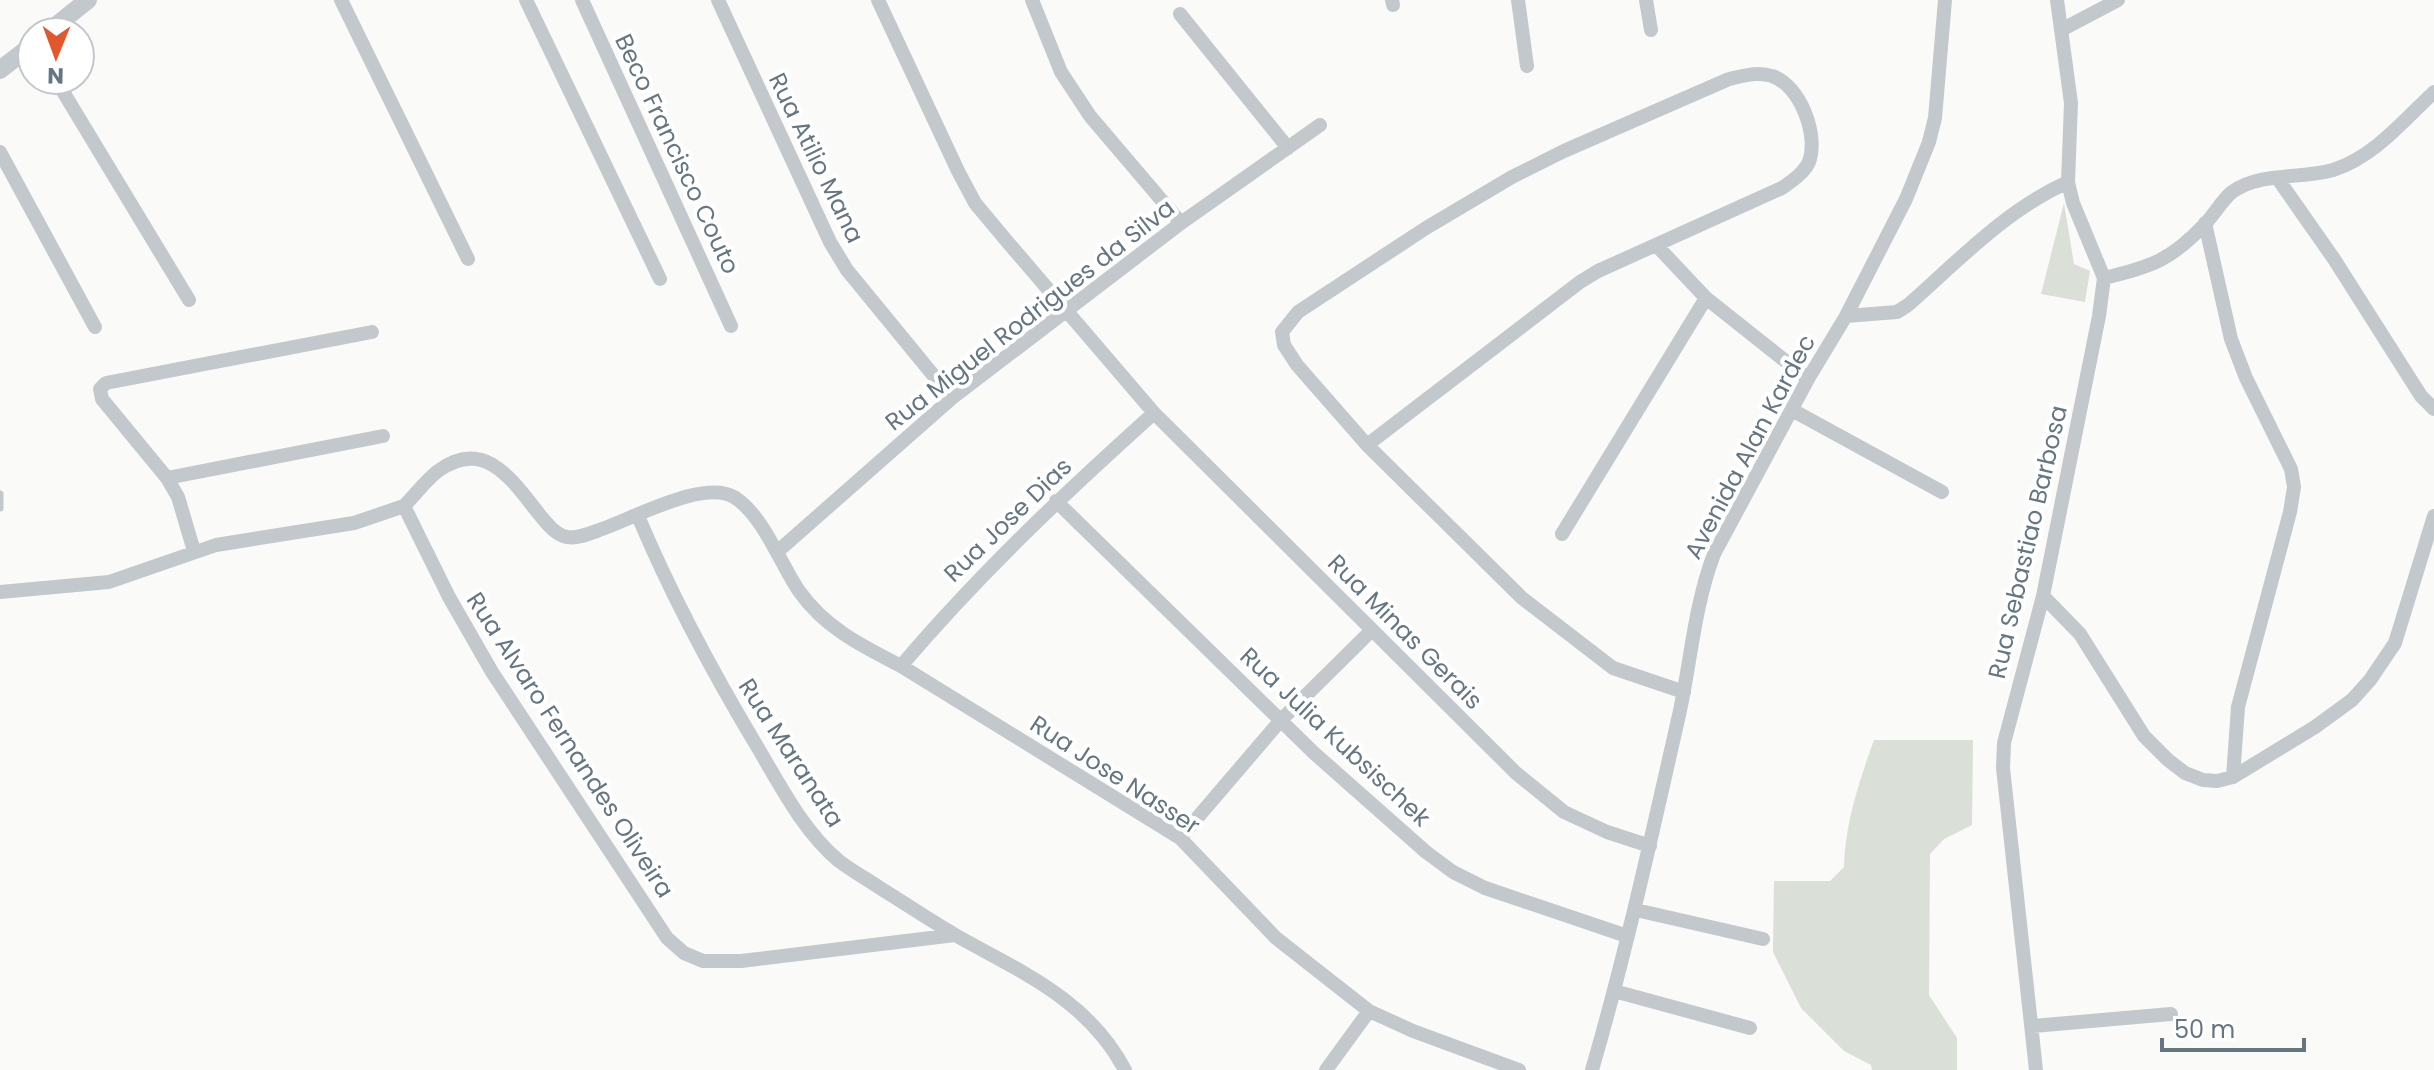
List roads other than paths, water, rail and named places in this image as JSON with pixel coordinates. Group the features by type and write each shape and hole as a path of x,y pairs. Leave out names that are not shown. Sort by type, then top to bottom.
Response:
{"street":[{"path":"68,16 88,0"},
{"path":"341,0 468,259"},
{"path":"526,0 660,279"},
{"name":"Beco Francisco Couto","path":"582,0 731,326"},
{"name":"Rua Atilio Mana","path":"718,0 830,242 847,270 952,398"},
{"name":"Rua Minas Gerais","path":"878,0 975,203 1154,413 1516,773 1564,812 1607,832 1650,846"},
{"path":"1032,0 1061,72 1083,105 1181,223"},
{"path":"1518,0 1527,66"},
{"path":"1646,0 1651,30"},
{"name":"Avenida Alan Kardec","path":"1592,1070 1636,910 1684,692 1693,624 1703,584 1714,554 1808,379 1846,316 1906,199 1929,142 1935,118 1945,0"},
{"path":"2057,0 2071,103 2068,182 2078,216 2104,278 2134,271 2168,257 2233,192 2254,182 2332,170 2364,157 2434,92"},
{"path":"2061,30 2118,0"},
{"path":"1180,14 1288,148"},
{"path":"0,70 16,58"},
{"path":"1367,445 1580,282 1782,188 1798,177 1809,162 1811,144 1806,115 1798,97 1786,83 1771,75 1755,73 1729,79 1564,151 1512,177 1426,228 1298,312 1282,332 1284,345 1297,365 1367,445 1522,598 1613,668 1684,692"},
{"path":"66,96 189,300"},
{"name":"Rua Miguel Rodrigues da Silva","path":"777,552 952,398 1181,223 1320,125"},
{"path":"0,152 95,327"},
{"path":"2278,179 2334,259 2421,396 2434,409"},
{"path":"1846,316 1897,312 2001,222 2035,198 2068,182"},
{"path":"2205,223 2231,339 2264,417 2291,469 2294,487 2238,707 2233,777"},
{"path":"1657,246 1706,298 1808,379"},
{"name":"Rua Sebastiao Barbosa","path":"2036,1070 2003,768 2004,743 2043,596 2104,278"},
{"path":"1562,534 1706,298"},
{"path":"194,551 178,497 167,478 102,399 100,389 106,383 372,332"},
{"path":"1792,410 1942,492"},
{"name":"Rua Jose Dias","path":"901,666 979,577 1056,501 1154,413"},
{"path":"167,478 383,436"},
{"path":"0,592 109,582 216,545 354,523 404,506 438,471 471,457 486,460 499,469 558,534 567,537 582,536 682,497 719,491 730,495 749,510 777,552"},
{"name":"Rua Julia Kubsischek","path":"1056,501 1281,720 1453,872 1485,888 1627,936"},
{"name":"Rua Alvaro Fernandes Oliveira","path":"404,506 449,597 492,672 667,938 684,953 703,961 741,961 955,935"},
{"name":"Rua Maranata","path":"638,516 667,585 717,680 811,832 840,861 955,935 1056,990 1104,1038 1125,1070"},
{"path":"2043,596 2080,634 2144,736 2185,773 2203,780 2217,781 2233,777 2315,727 2352,700 2370,680 2395,643 2434,516"},
{"name":"Rua Jose Nasser","path":"777,552 800,592 826,622 857,644 901,666 1180,838 1276,938 1369,1011 1413,1031 1519,1070"},
{"path":"1180,838 1281,720 1371,631"},
{"path":"1636,910 1763,939"},
{"path":"1614,991 1750,1028"},
{"path":"1326,1070 1369,1011"},
{"path":"2033,1026 2171,1014"}],"lane":[{"path":"0,494 0,508"}]}
